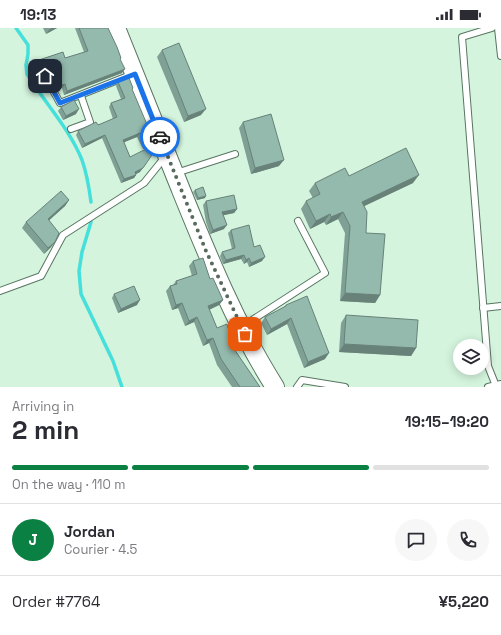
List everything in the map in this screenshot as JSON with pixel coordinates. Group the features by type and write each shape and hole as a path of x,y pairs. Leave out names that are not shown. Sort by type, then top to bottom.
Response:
{"street":[{"path":"116,28 206,251 241,327 259,362 275,387"}],"lane":[{"path":"488,387 499,385 488,366 462,37 492,28"},
{"path":"498,28 501,56"},
{"path":"45,76 60,103 135,74"},
{"path":"71,129 90,122 81,96"},
{"path":"0,291 41,276 63,235 144,183 167,154"},
{"path":"175,174 236,154"},
{"path":"241,327 326,272 298,221"},
{"path":"484,308 501,306"},
{"path":"297,387 302,380 345,387"}],"building":[{"path":"79,28 108,28 125,69 67,91 65,84 62,85 55,64 36,71 33,62 63,52 65,58 88,51"},
{"path":"179,43 206,109 188,116 162,50"},
{"path":"129,78 133,88 132,89 154,141 146,145 140,133 123,140 130,157 148,148 154,152 143,168 135,172 136,175 124,179 105,135 85,144 78,131 96,122 98,125 117,117 111,103 125,98 118,82"},
{"path":"74,100 79,109 66,116 61,107"},
{"path":"271,114 284,160 255,168 243,122"},
{"path":"406,148 419,175 362,202 367,212 366,233 385,234 380,295 345,293 350,226 343,212 331,217 330,214 316,221 306,201 320,194 315,183 345,168 349,176"},
{"path":"203,187 206,196 198,198 195,190"},
{"path":"61,191 69,200 48,219 59,233 55,242 48,248 26,222"},
{"path":"234,195 237,209 222,212 227,225 213,230 209,219 206,201"},
{"path":"249,225 254,247 260,245 265,257 251,263 249,258 246,260 244,255 226,260 222,252 235,248 231,230"},
{"path":"203,258 210,279 213,278 223,300 208,306 217,328 227,324 228,328 235,325 240,340 230,343 260,387 240,387 221,359 213,338 207,340 197,317 189,321 182,303 176,305 170,286 177,284 176,281 197,274 193,261"},
{"path":"134,286 140,300 121,309 114,294"},
{"path":"307,296 329,353 308,362 291,318 271,329 265,317 286,305"},
{"path":"346,315 418,320 416,348 344,344"}],"waterway":[{"path":"16,28 28,45 26,65 27,74 64,126 77,148 88,181 91,202"},
{"path":"91,222 82,252 79,271 81,294 113,361 122,387"}],"way so far":[{"path":"160,137 206,251 245,334"}],"route":[{"path":"45,76 60,103 135,74 160,137"}]}
